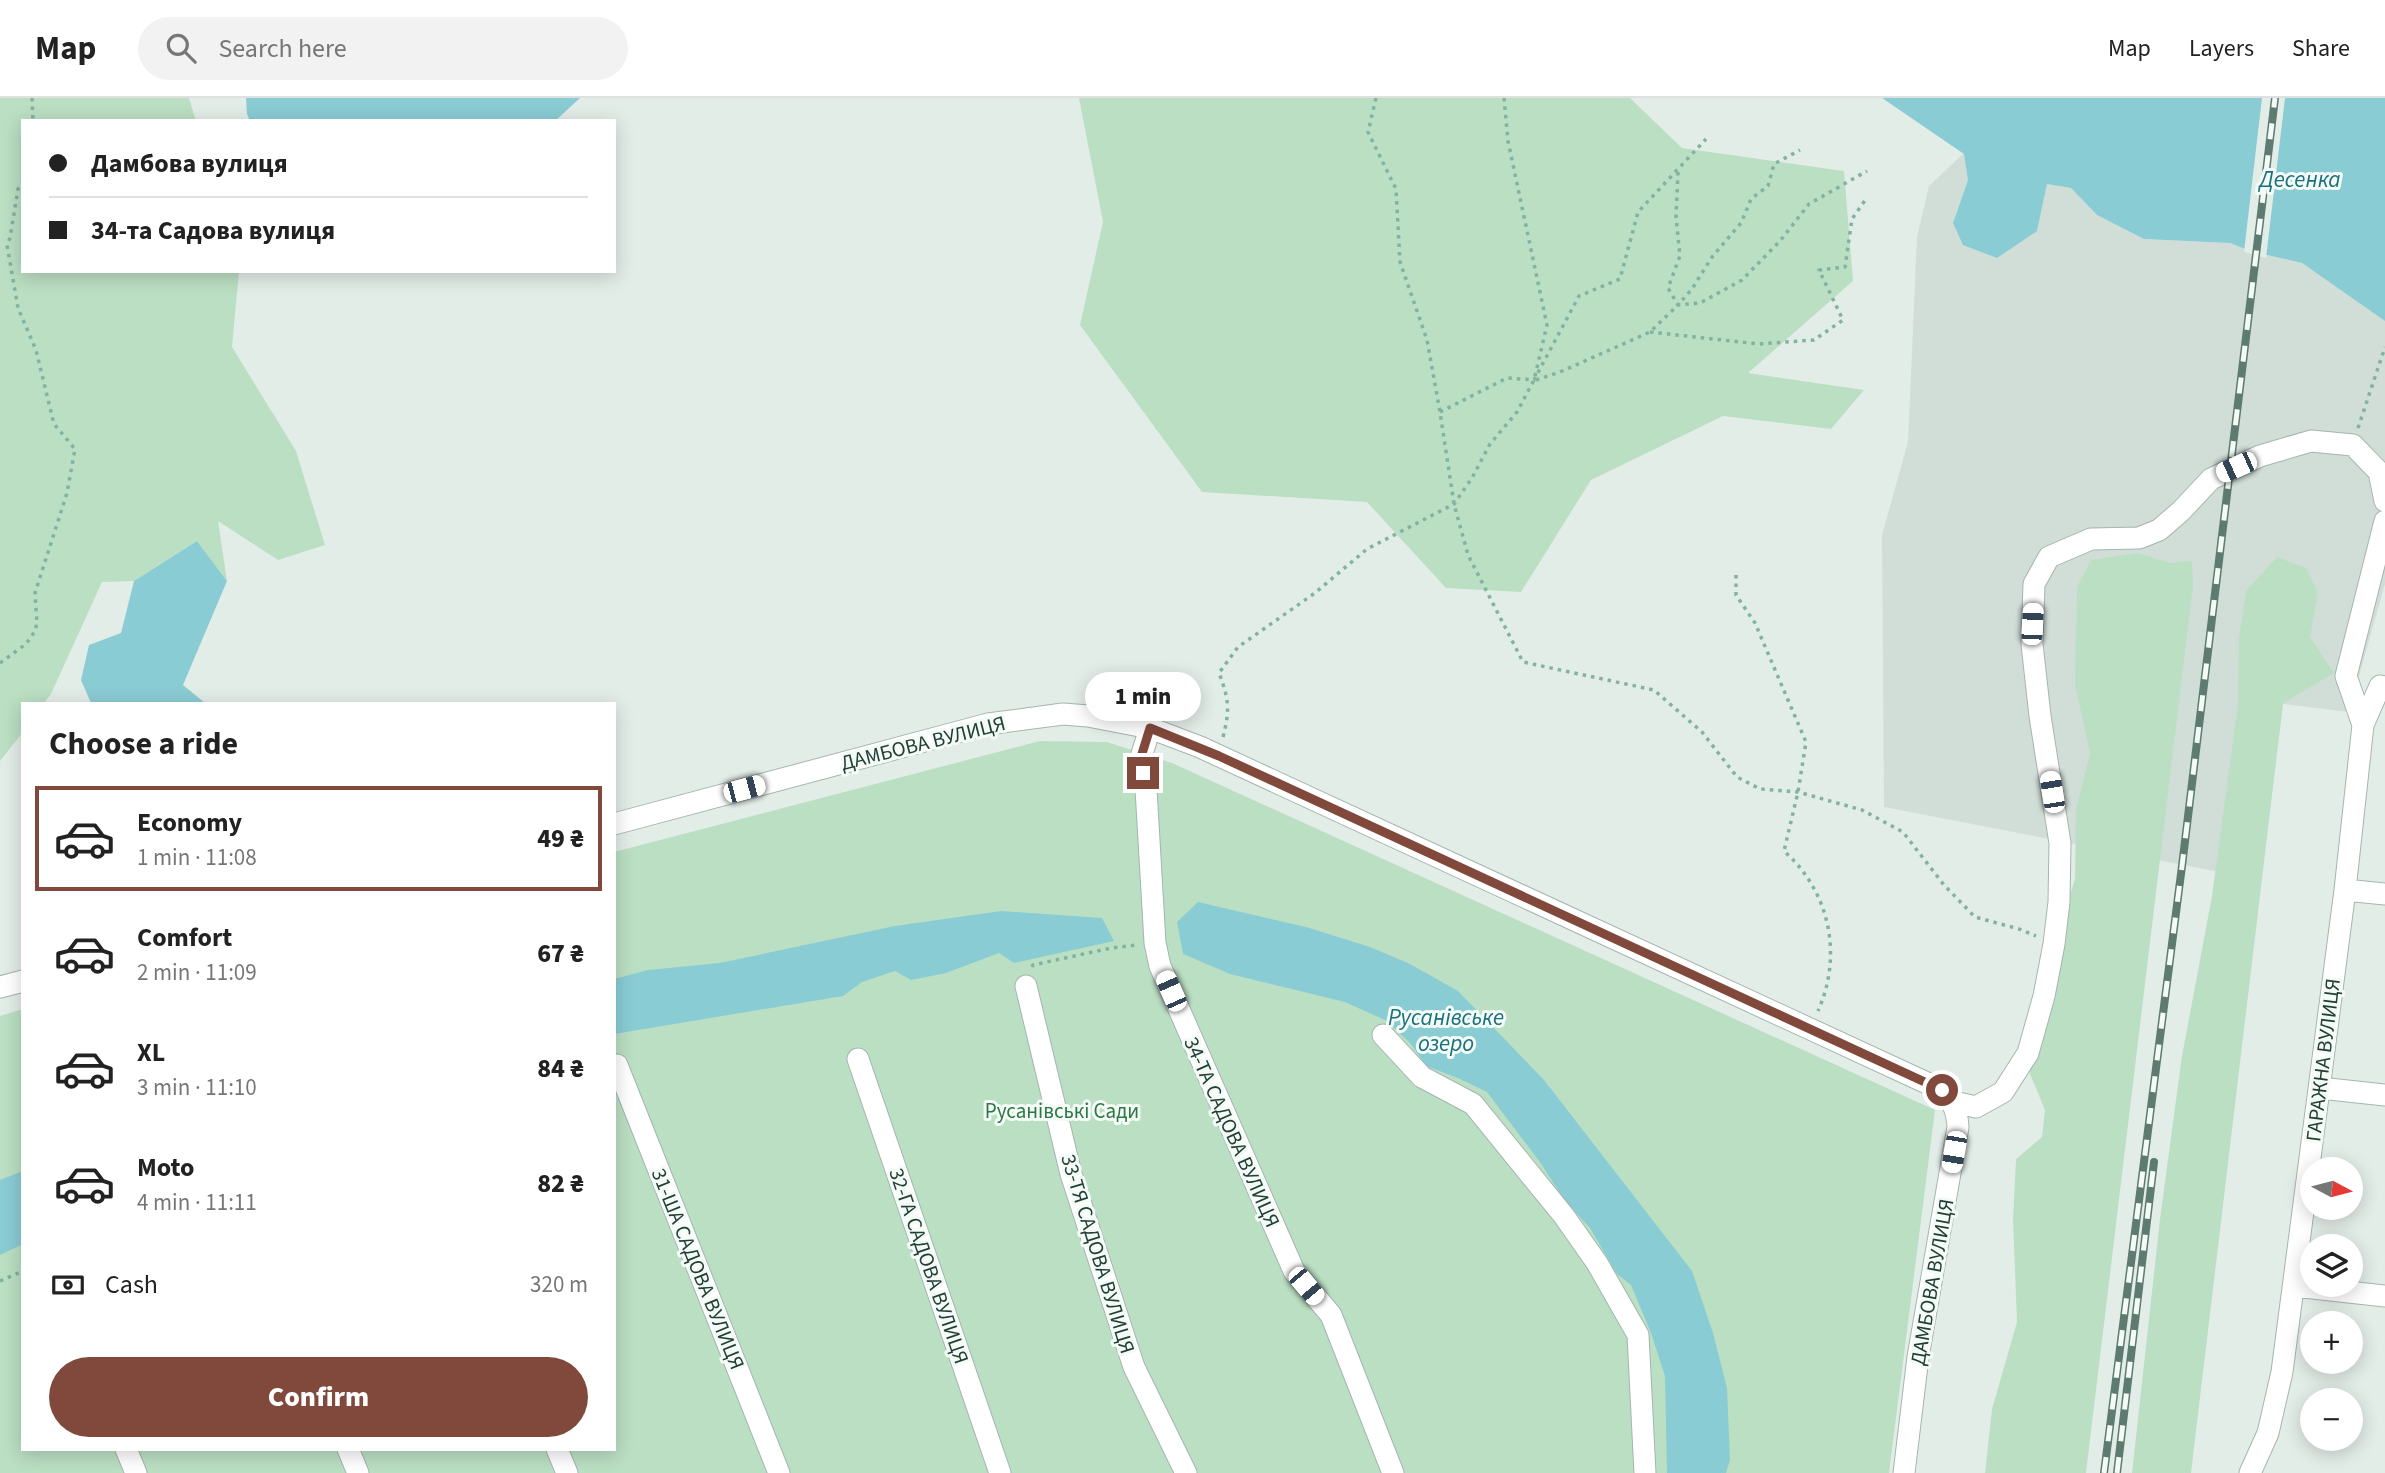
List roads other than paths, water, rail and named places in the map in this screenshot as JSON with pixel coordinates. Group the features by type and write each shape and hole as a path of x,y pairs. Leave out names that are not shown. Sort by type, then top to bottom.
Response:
{"street":[{"path":"1954,1102 1976,1107 2003,1092 2028,1053 2054,944 2059,902 2060,843 2040,716 2032,644 2034,584 2049,557 2091,539 2139,538 2159,530 2181,511 2211,478 2260,456 2311,441 2353,445 2379,472 2385,501"},
{"path":"2363,725 2346,676 2385,521"},
{"name":"ГАРАЖНА ВУЛИЦЯ","path":"2250,1473 2268,1433 2283,1372 2345,890 2363,725 2382,686"},
{"name":"ДАМБОВА ВУЛИЦЯ","path":"616,823 988,724 1063,715 1088,716 1150,728 1219,756 1942,1090 1954,1102 1958,1127 1918,1357 1904,1473"},
{"name":"34-ТА САДОВА ВУЛИЦЯ","path":"1150,728 1141,757 1160,966 1294,1270 1331,1315 1393,1473"},
{"path":"2345,890 2385,894"},
{"path":"0,987 21,982"},
{"name":"33-ТЯ САДОВА ВУЛИЦЯ","path":"1026,986 1070,1174 1133,1367 1186,1473"},
{"path":"1382,1035 1422,1077 1473,1104 1564,1216 1597,1263 1638,1335 1645,1473"},
{"name":"32-ГА САДОВА ВУЛИЦЯ","path":"858,1059 1000,1473"},
{"name":"31-ША САДОВА ВУЛИЦЯ","path":"617,1065 779,1473"},
{"path":"2320,1088 2385,1095"},
{"path":"2295,1286 2385,1296"},
{"path":"127,1451 136,1473"},
{"path":"349,1451 358,1473"},
{"path":"558,1451 567,1473"}],"water":[{"path":"246,98 580,98 557,119 249,119"},
{"name":"Десенка","path":"1882,98 2385,98 2385,321 2302,263 2250,251 2230,243 2144,239 2097,215 2071,188 2047,184 2037,231 1997,258 1963,245 1953,223 1968,180 1964,154"},
{"path":"197,541 227,581 183,685 204,702 91,702 81,680 89,645 121,633 134,581"},
{"name":"Русанівське озеро","path":"1198,902 1306,927 1370,947 1410,964 1458,991 1544,1080 1692,1271 1713,1333 1727,1388 1730,1460 1726,1473 1667,1473 1665,1376 1631,1285 1617,1274 1590,1228 1565,1201 1542,1165 1487,1092 1426,1066 1411,1044 1387,1021 1345,1002 1230,974 1183,954 1177,922"},
{"path":"1001,911 1102,918 1114,941 1014,963 999,953 946,973 911,980 895,971 862,982 843,996 616,1034 616,978 648,970 720,963 895,926"},
{"path":"21,1172 21,1245 0,1255 0,1180"}],"railway":[{"path":"2104,1473 2182,866 2275,98"},
{"path":"2117,1473 2154,1162"}],"park label":[{"name":"Русанівські Сади","path":"1062,1111"}]}
